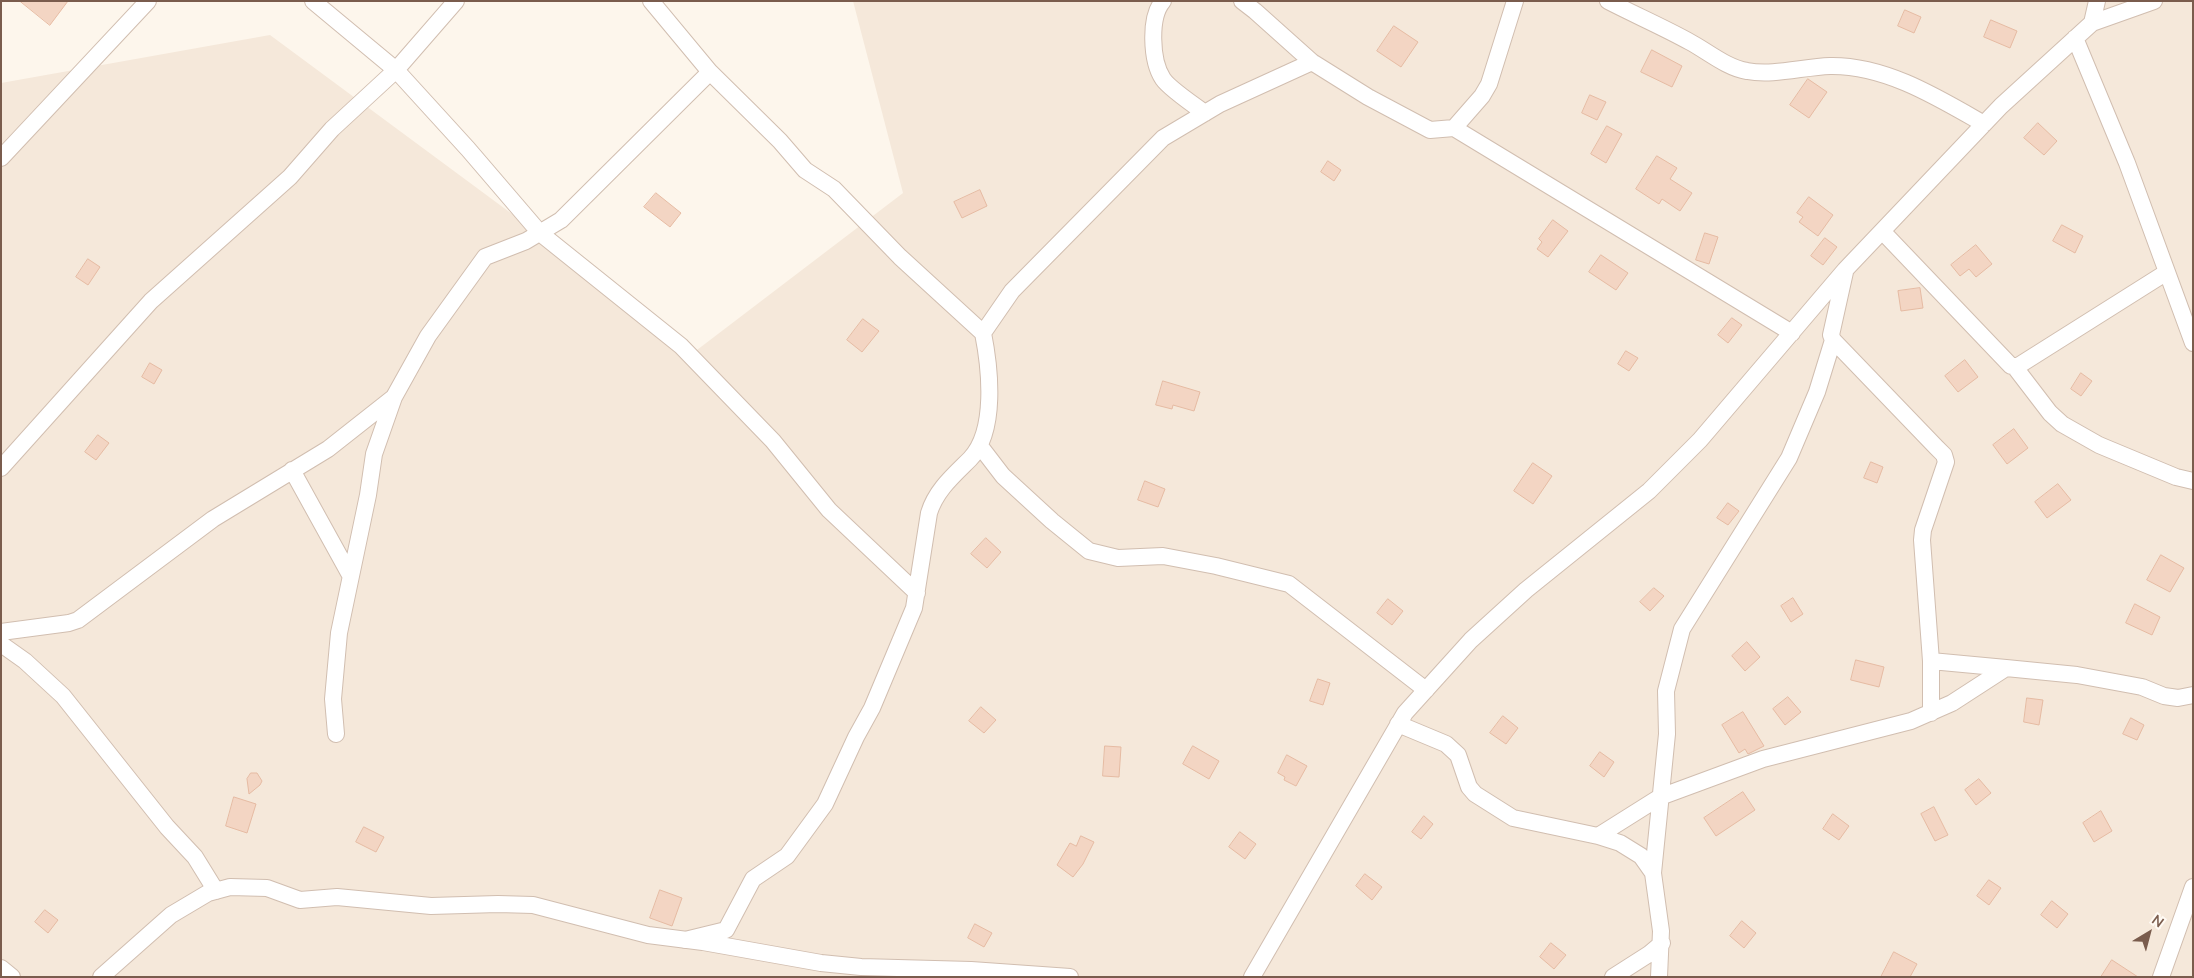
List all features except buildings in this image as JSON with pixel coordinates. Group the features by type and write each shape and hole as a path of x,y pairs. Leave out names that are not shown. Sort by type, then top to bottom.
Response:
{"street":[{"path":"1,158 148,1"},
{"path":"313,1 396,70 468,148 540,233 681,346 772,440 829,510 917,593"},
{"path":"1,468 152,301 290,177 332,129 396,70 456,1"},
{"path":"651,1 710,72 780,142 805,170 834,189 900,257 983,333 989,363 989,395 985,433 980,446 932,502 914,608 872,708 856,737 825,804 787,856 753,879 726,930 685,940"},
{"path":"1163,1 1158,6 1153,28 1154,58 1163,80 1205,114"},
{"path":"1242,1 1256,11 1312,62 1368,97 1430,130 1454,128 1792,333"},
{"path":"1454,128 1482,96 1489,84 1516,1"},
{"path":"1608,1 1737,68 1760,73 1831,66 1852,68 1888,76 1946,102 1984,124"},
{"path":"2092,23 2097,1"},
{"path":"1252,977 1398,724 1471,640 1526,590 1649,492 1700,440 1845,270 1984,124 2075,38 2092,23 2154,1"},
{"path":"2075,38 2127,163 2193,343"},
{"path":"983,333 1012,291 1163,138 1205,114 1312,62"},
{"path":"336,734 334,690 339,634 368,495 374,454 394,397 428,336 486,257 526,241 568,214 710,72"},
{"path":"1882,231 2006,363 2014,366 2050,413 2062,424 2099,445 2176,477 2193,482"},
{"path":"1845,270 1831,335 1833,340 1944,455 1946,462 1923,530 1922,540 1931,661 1930,713"},
{"path":"2014,366 2167,272"},
{"path":"1659,977 1662,943 1653,873 1667,734 1666,691 1682,629 1790,458 1817,392 1833,340"},
{"path":"1,632 69,623 78,620 213,519 328,449 394,397"},
{"path":"980,446 1003,476 1052,521 1090,551 1118,558 1163,556 1216,566 1289,584 1426,690"},
{"path":"292,470 350,575"},
{"path":"1,644 24,661 63,696 167,828 195,857 216,891"},
{"path":"1931,661 2077,675 2142,687 2164,696 2178,698 2193,694"},
{"path":"1598,836 1660,797 1763,759 1911,721 1952,704 2006,668"},
{"path":"1398,724 1446,744 1458,754 1470,787 1475,794 1514,818 1598,836 1620,843 1641,856 1653,873"},
{"path":"101,977 171,915 208,893 230,887 267,888 300,900 338,897 432,906 533,905 648,935 785,958 861,967 972,970 1070,977"},
{"path":"2161,977 2193,887"},
{"path":"1618,976 1662,943"},
{"path":"1,968 12,977"}],"shaded area":[{"path":"853,1 2193,1 2192,977 1,977 1,83 270,35 554,245 693,353 903,193"}]}
